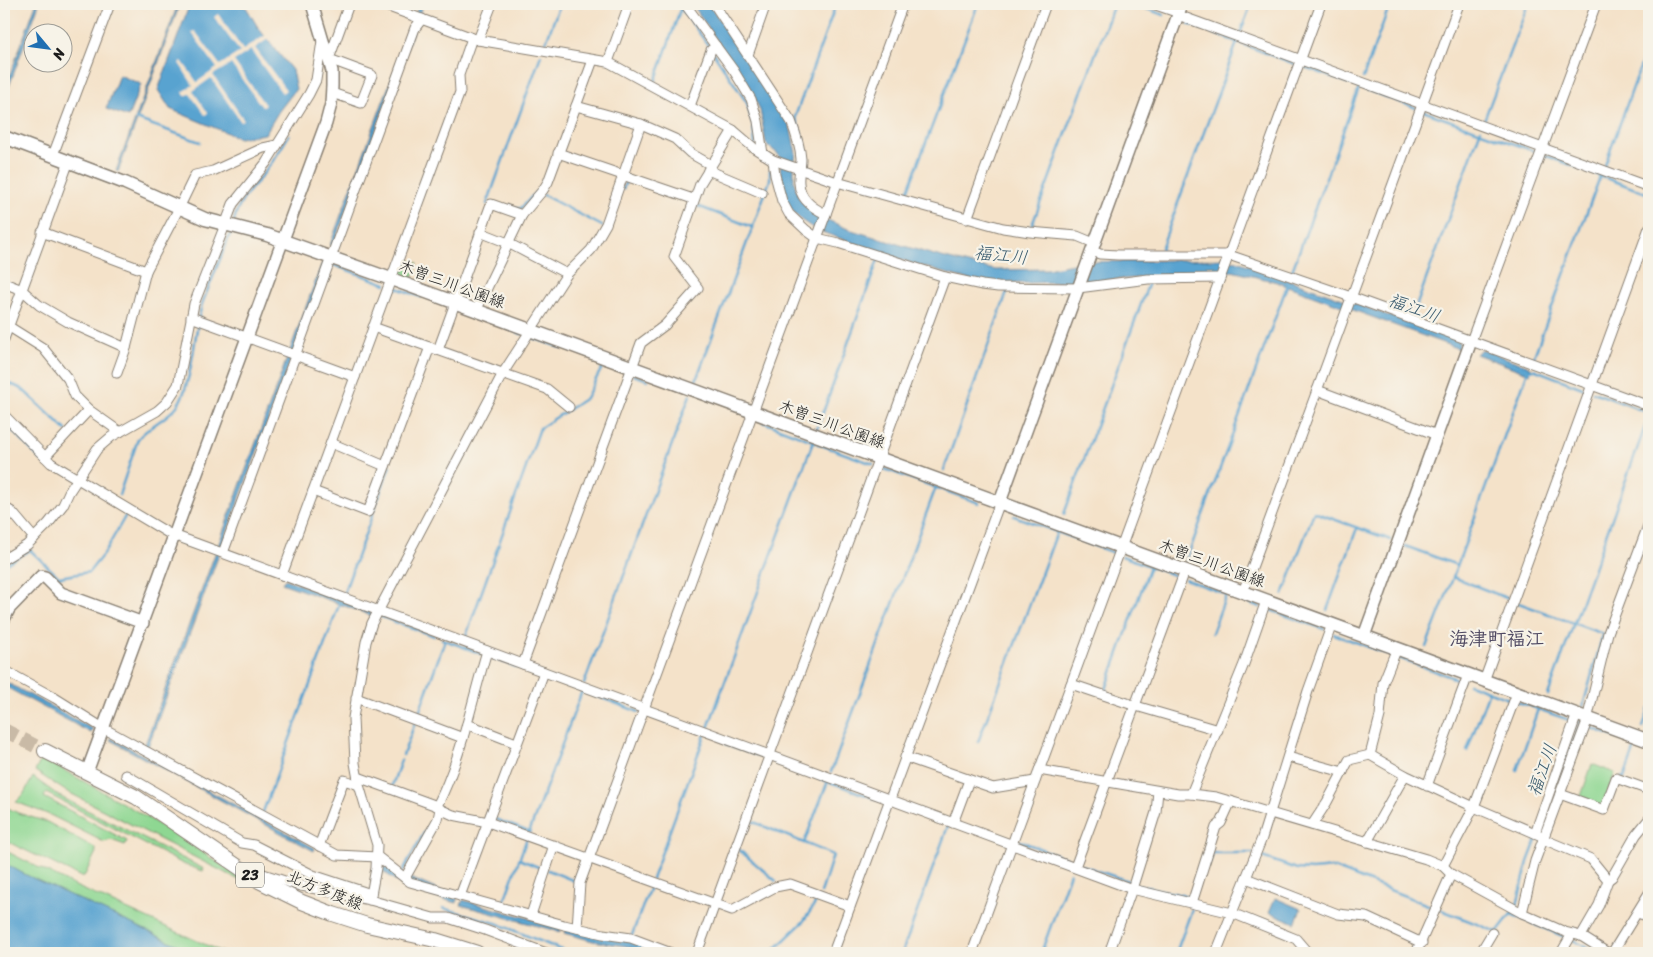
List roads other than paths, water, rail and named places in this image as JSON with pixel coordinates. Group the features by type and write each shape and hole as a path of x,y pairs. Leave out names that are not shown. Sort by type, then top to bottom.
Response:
{"main road":[{"name":"木曽三川公園線","path":"4,137 125,183 179,208 225,225 283,241 391,279 1649,741"},
{"name":"北方多度線","path":"45,751 136,797 236,866 271,887 302,902 367,925 434,940 477,953"}],"street":[{"path":"53,155 110,4"},
{"path":"87,772 326,123 332,93 332,71 312,4"},
{"path":"329,59 349,4"},
{"path":"381,4 475,39 608,62 733,130 763,154 774,160 838,182 1002,228 1077,236 1092,251 1100,254 1228,257 1350,301 1472,341 1649,406"},
{"path":"282,575 460,92 459,75 492,4"},
{"path":"608,62 629,4"},
{"path":"686,4 734,71 751,99 758,121 763,154"},
{"path":"714,4 791,121 799,142 799,182 801,192 805,200 815,210 825,216"},
{"path":"748,55 766,4"},
{"path":"576,928 580,882 902,4"},
{"path":"966,219 1046,4"},
{"path":"1153,4 1180,11 1301,59 1649,187"},
{"path":"972,953 1321,4"},
{"path":"1243,592 1459,4"},
{"path":"1364,636 1596,4"},
{"path":"833,953 1180,11"},
{"path":"218,552 292,354 331,258 418,18"},
{"path":"4,559 27,545 63,505 77,479 97,449 111,437 157,411 173,394 178,384 197,296 225,225 234,204 266,163 309,94 316,80 322,41"},
{"path":"690,106 712,50 716,46"},
{"path":"329,59 372,75 361,104 332,93"},
{"path":"476,311 522,215 548,182 593,60"},
{"path":"576,106 641,124 675,138 690,153 710,168 762,193"},
{"path":"370,897 378,857 377,845 355,763 353,718 366,642 372,623 503,373 567,274 591,250 606,224 641,124"},
{"path":"523,664 640,344 665,325 698,288 674,257 693,199 733,130"},
{"path":"116,373 126,348 146,270 195,175 213,171 263,148 277,145"},
{"path":"558,153 693,199"},
{"path":"774,160 775,175 782,201 789,214 818,237 946,277 998,287 1078,287 1148,279 1221,277"},
{"path":"4,339 69,161"},
{"path":"313,491 368,512 434,348 455,303 491,204 522,215"},
{"path":"1484,681 1649,228"},
{"path":"42,232 146,270"},
{"path":"480,232 508,243 567,274"},
{"path":"697,953 946,277"},
{"path":"4,283 22,290 39,304 68,322 126,348"},
{"path":"191,317 355,377"},
{"path":"8,326 43,348 68,379 75,396 89,410 120,432"},
{"path":"373,327 547,388 568,407"},
{"path":"1317,390 1437,435"},
{"path":"45,457 89,410"},
{"path":"4,415 51,463 168,533 1132,889 1232,914 1296,939 1308,953"},
{"path":"331,443 385,466"},
{"path":"4,507 12,512 34,538"},
{"path":"1522,913 1535,861 1560,794 1608,633 1649,522"},
{"path":"1075,867 1185,571"},
{"path":"4,619 9,609 41,576 45,577 61,593 143,623"},
{"path":"1191,794 1244,664 1266,600"},
{"path":"1216,953 1270,813 1308,690 1332,624"},
{"path":"1370,755 1380,716 1383,683 1397,648"},
{"path":"405,878 438,819 438,808 464,738 487,651"},
{"path":"4,670 104,728 337,855 378,857 410,882 576,928 631,938 648,949 671,953"},
{"path":"460,896 544,672"},
{"path":"1426,786 1468,675"},
{"path":"1072,684 1136,706 1218,730"},
{"path":"1443,866 1474,807 1517,693"},
{"path":"356,698 464,738"},
{"path":"1535,833 1582,716"},
{"path":"467,724 516,743"},
{"path":"1312,824 1327,802 1349,760 1370,755 1426,786 1590,859 1608,880"},
{"path":"905,757 993,788 1035,781"},
{"path":"1288,757 1343,772"},
{"path":"1039,770 1158,791 1216,797 1426,859 1443,866 1450,874 1522,913 1576,935 1608,953"},
{"path":"126,775 242,843 254,845 313,875 370,897 433,918 448,918 546,953"},
{"path":"1367,842 1405,775"},
{"path":"1560,794 1604,810 1616,778 1649,790"},
{"path":"319,846 344,780 359,781 453,814 488,822 732,910 775,887 790,884 850,906"},
{"path":"953,823 969,780"},
{"path":"1109,953 1132,889 1156,812 1158,791"},
{"path":"1192,903 1216,827 1221,823 1231,801"},
{"path":"1561,953 1599,906 1608,880 1612,877 1636,835 1649,819"},
{"path":"530,915 554,845"},
{"path":"236,866 251,869 297,885 370,897"},
{"path":"1416,953 1422,943 1450,874"},
{"path":"1246,878 1338,914 1366,917 1422,943"},
{"path":"1612,953 1649,893"},
{"path":"1638,913 1649,917"},
{"path":"1480,953 1492,933"}],"water":[{"path":"36,4 39,4 32,22 29,22"},
{"path":"178,4 180,4 118,172 116,171"},
{"path":"192,4 233,4 246,7 259,29 292,70 296,89 279,111 265,134 239,138 170,109 158,90 189,6"},
{"path":"419,4 423,4 333,246 330,245"},
{"path":"692,4 709,4 790,126 796,153 794,182 799,198 814,214 848,229 934,255 996,270 1047,269 1083,262 1222,259 1237,261 1459,341 1459,349 1277,282 1232,271 1092,281 993,284 969,280 911,263 816,230 801,220 790,208 784,197 780,176 781,160 778,154 766,144 760,110 752,92"},
{"path":"22,42 22,51 4,100 4,91"},
{"path":"119,75 141,84 128,117 106,109"},
{"path":"322,263 326,265 147,749 144,747"},
{"path":"1481,349 1531,367 1530,374 1476,354"},
{"path":"285,579 372,612 372,616 282,583"},
{"path":"4,681 93,729 91,733 4,686"},
{"path":"111,738 315,848 314,851 110,740"},
{"path":"4,863 24,874 195,953 4,953"},
{"path":"385,867 457,898 457,903 408,890 380,869"},
{"path":"1275,898 1301,909 1295,923 1269,912"},
{"path":"463,900 560,927 560,932 461,905"},
{"path":"566,929 593,936 628,940 645,947 643,952 626,946 593,941 564,933"}],"waterway":[{"path":"544,47 560,4"},
{"path":"678,4 708,45"},
{"path":"808,165 804,142 795,117 836,4"},
{"path":"905,198 978,4"},
{"path":"1031,228 1114,4"},
{"path":"1133,4 1164,15"},
{"path":"1240,34 1251,4"},
{"path":"1363,78 1390,4"},
{"path":"1483,123 1528,4"},
{"path":"655,82 681,7"},
{"path":"1189,24 1295,64"},
{"path":"1161,249 1238,40"},
{"path":"1604,168 1649,43"},
{"path":"713,52 747,103 753,125 755,145"},
{"path":"487,204 541,55"},
{"path":"1302,66 1416,108"},
{"path":"1292,271 1360,85"},
{"path":"1423,111 1537,152"},
{"path":"136,119 200,142"},
{"path":"1413,315 1481,129"},
{"path":"234,221 244,198 273,162 289,135"},
{"path":"1544,155 1649,194"},
{"path":"695,383 770,180 770,170"},
{"path":"1533,359 1601,174"},
{"path":"623,189 628,180"},
{"path":"512,207 520,209 536,192"},
{"path":"543,195 602,226"},
{"path":"695,205 752,227"},
{"path":"199,317 202,304 231,232 250,237"},
{"path":"817,429 878,260"},
{"path":"331,264 386,284"},
{"path":"1186,561 1288,283"},
{"path":"1064,514 1148,285"},
{"path":"392,286 421,297"},
{"path":"944,470 1007,292"},
{"path":"119,495 138,439 173,411 181,398 191,366 198,323"},
{"path":"505,327 522,334"},
{"path":"531,337 562,348"},
{"path":"465,639 540,428 586,398 604,364"},
{"path":"612,367 627,372"},
{"path":"1530,370 1533,369 1585,389"},
{"name":"福江川","path":"1509,599 1453,577 1528,371"},
{"path":"633,375 648,380"},
{"path":"4,381 22,389 66,430"},
{"path":"1593,392 1649,413"},
{"path":"584,684 690,395"},
{"path":"1548,695 1649,416"},
{"path":"4,422 44,463"},
{"path":"763,422 815,443"},
{"path":"708,728 814,439"},
{"path":"818,444 873,464"},
{"path":"344,593 390,466"},
{"path":"879,467 979,503"},
{"path":"831,772 936,487"},
{"path":"1283,595 1314,512 1391,540"},
{"path":"4,565 30,550 59,577 89,572 105,552 127,513"},
{"path":"1014,516 1114,553"},
{"path":"1327,610 1357,528"},
{"path":"978,742 1057,532"},
{"path":"180,542 199,549"},
{"path":"1405,546 1457,565"},
{"path":"1122,556 1179,577"},
{"path":"1105,692 1150,566"},
{"path":"1426,647 1453,578"},
{"path":"1185,579 1260,607"},
{"path":"1212,633 1226,595"},
{"path":"331,627 340,602"},
{"name":"福江川","path":"1516,602 1603,634 1583,706"},
{"path":"1267,609 1324,629"},
{"path":"379,616 434,636"},
{"path":"263,812 330,630"},
{"path":"1334,634 1390,655"},
{"path":"442,639 482,654"},
{"path":"417,718 445,640"},
{"path":"489,657 539,675"},
{"path":"1396,657 1462,681"},
{"path":"545,677 639,712"},
{"path":"1469,684 1511,700"},
{"path":"529,833 582,691"},
{"path":"1467,751 1489,691"},
{"path":"1518,702 1572,721"},
{"path":"1517,770 1538,709"},
{"path":"1643,727 1649,709"},
{"path":"646,714 672,724"},
{"name":"福江川","path":"1546,814 1580,721"},
{"path":"403,755 415,723"},
{"path":"1589,727 1649,750"},
{"path":"652,879 705,735"},
{"path":"726,744 764,758"},
{"path":"1622,777 1624,778 1636,745"},
{"path":"392,786 401,760"},
{"path":"772,761 885,802"},
{"path":"821,893 833,855 804,843 828,781"},
{"path":"892,805 901,808"},
{"path":"495,819 529,832"},
{"path":"749,822 749,820 804,843"},
{"path":"902,953 948,826"},
{"path":"402,872 425,831"},
{"path":"503,904 527,838"},
{"name":"福江川","path":"1517,905 1528,862 1537,838"},
{"path":"1020,841 1073,861"},
{"path":"739,848 776,881"},
{"path":"1208,866 1213,853 1253,853"},
{"path":"1259,856 1297,869 1334,868 1433,907"},
{"path":"519,859 543,869"},
{"path":"1081,865 1131,882"},
{"path":"548,870 577,882"},
{"path":"1041,953 1070,873"},
{"path":"632,935 651,884"},
{"path":"1138,885 1190,897"},
{"path":"771,953 803,922 819,898"},
{"path":"443,908 496,923 569,953"},
{"path":"1176,953 1192,909"},
{"path":"1439,909 1497,932"},
{"name":"福江川","path":"1513,911 1511,914 1565,937"},
{"path":"1497,932 1511,914"},
{"name":"福江川","path":"1573,940 1596,953"}],"tunnel":[{"path":"4,730 45,751"}],"district":[{"name":"海津町福江","path":"1497,638"}]}
